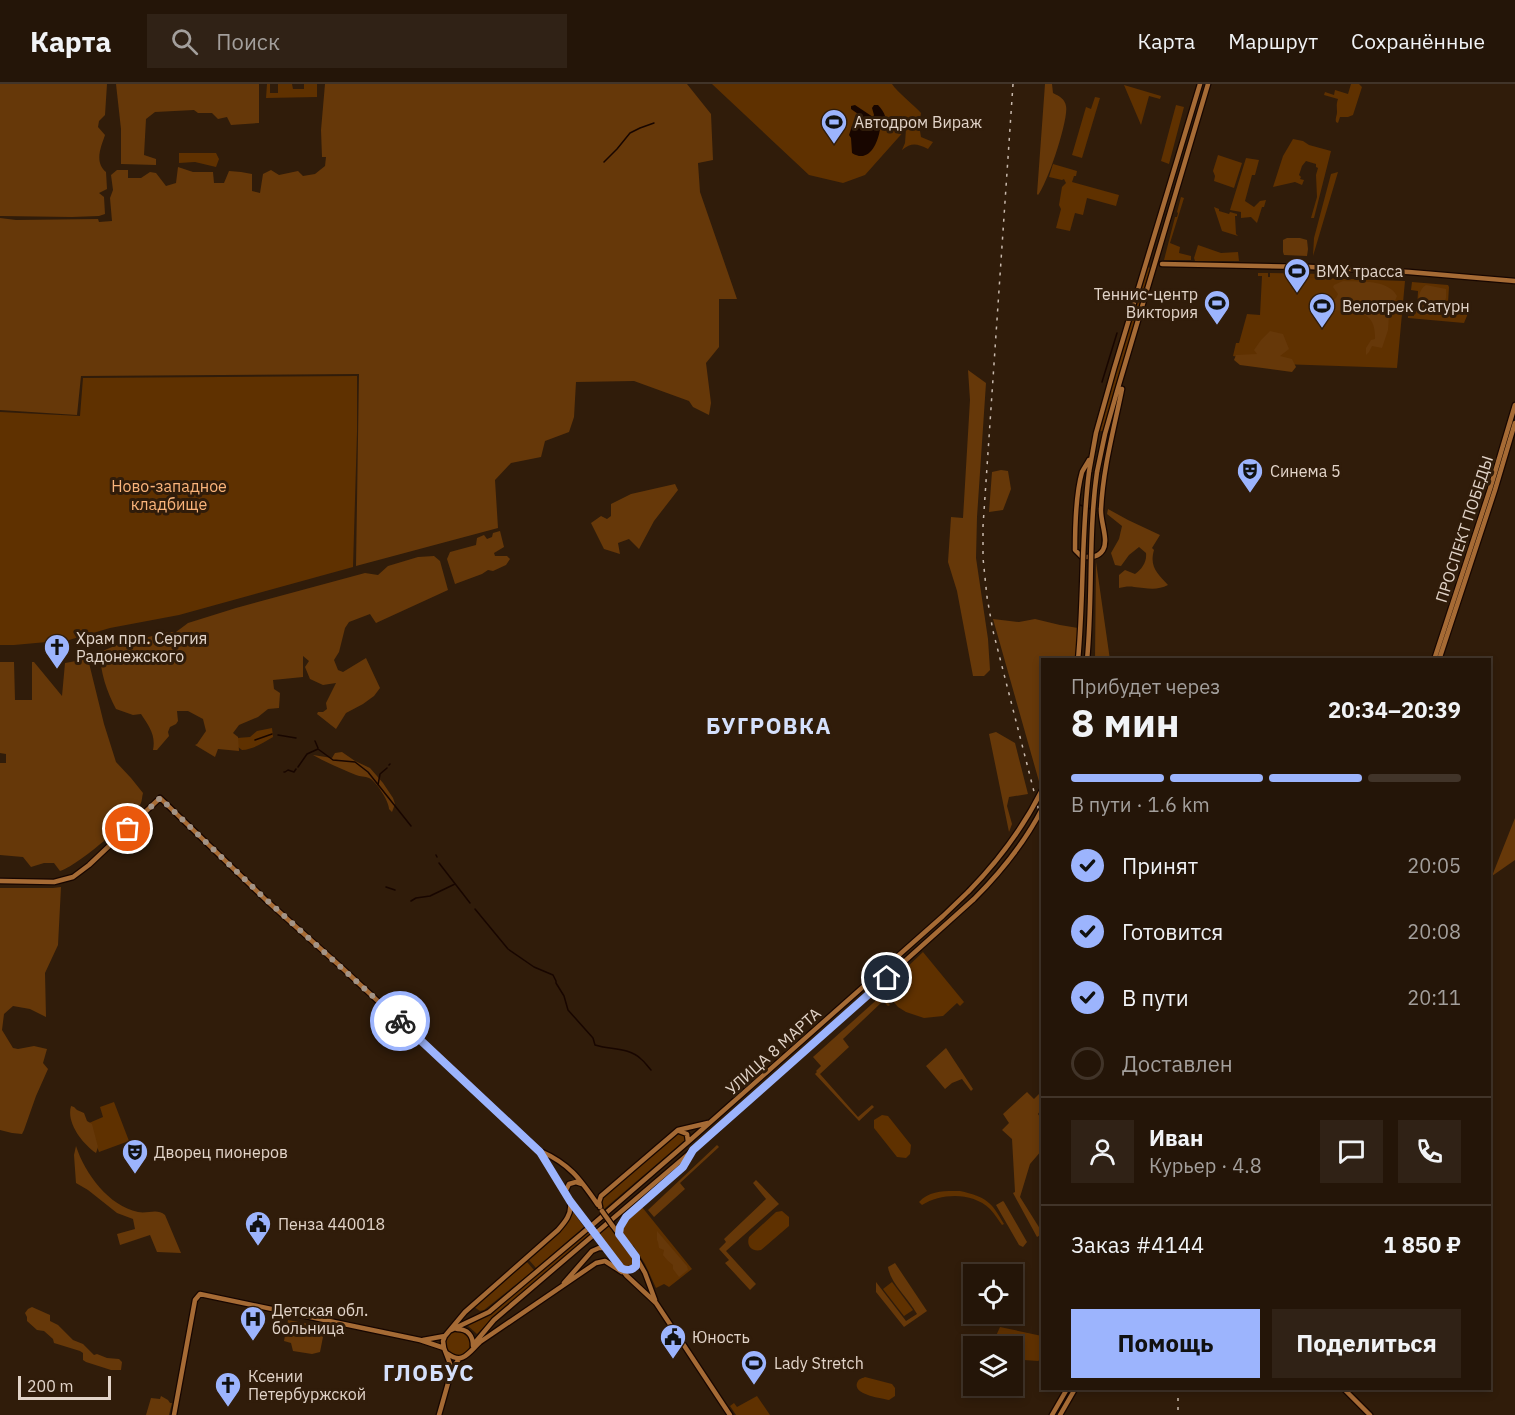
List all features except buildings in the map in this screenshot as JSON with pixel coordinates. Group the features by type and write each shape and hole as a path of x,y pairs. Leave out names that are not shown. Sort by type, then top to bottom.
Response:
{"main road":[{"path":"1078,658 1084,513 1092,455 1111,380 1200,84"},
{"path":"1088,658 1093,507 1097,472 1105,434 1208,84"},
{"path":"1197,92 1205,94"},
{"path":"1193,106 1201,108"},
{"path":"1149,253 1152,257 1157,255"},
{"path":"1157,255 1162,264"},
{"path":"1148,286 1155,270 1162,264 1310,267 1515,281"},
{"path":"1145,266 1150,266 1152,270"},
{"path":"1092,455 1083,471 1077,508 1075,550 1082,557 1095,557 1103,551 1106,542 1101,518 1102,493 1120,388"},
{"name":"ПРОСПЕКТ ПОБЕДЫ","path":"1435,658 1515,405"},
{"name":"ПРОСПЕКТ ПОБЕДЫ","path":"1440,658 1515,423"},
{"name":"УЛИЦА 8 МАРТА","path":"451,1330 489,1312 711,1122 943,916 990,869 1009,845 1029,816 1041,792"},
{"path":"0,881 54,882 73,877 89,865 160,798 260,894 540,1152 567,1166 584,1185 636,1257 645,1273 656,1303 730,1415"},
{"name":"УЛИЦА 8 МАРТА","path":"472,1347 494,1320 693,1150 968,905 1016,851 1041,811"},
{"path":"962,897 968,905"},
{"path":"755,1083 761,1090"},
{"path":"601,1209 599,1202 601,1196 676,1131 711,1122"},
{"path":"676,1131 687,1134 688,1142"},
{"path":"619,1234 626,1217 683,1167 693,1150"},
{"path":"540,1152 570,1201 626,1275"},
{"path":"566,1195 569,1184 576,1182 584,1185"},
{"path":"592,1196 601,1196"},
{"path":"452,1369 443,1341 445,1336 465,1312 558,1230 568,1218 570,1201"},
{"path":"559,1288 592,1251 606,1248"},
{"path":"621,1268 626,1270 633,1268 637,1263 636,1257"},
{"path":"472,1347 600,1261 612,1264 656,1303"},
{"path":"174,1415 195,1300 200,1294 420,1340 445,1350 450,1357 459,1359"},
{"path":"439,1415 452,1369 459,1359 469,1354 472,1347 472,1338 469,1333 458,1328 451,1330"},
{"path":"420,1340 445,1336"},
{"path":"1052,1415 1066,1390"},
{"path":"1060,1415 1074,1390"},
{"path":"1345,1390 1370,1415"}],"green space":[{"path":"267,84 270,84 270,93 278,93 278,84 292,84 293,89 304,89 304,84 317,84 317,97 266,98"},
{"name":"Автодром Вираж","path":"712,84 892,84 921,113 919,125 921,137 933,142 928,149 915,145 902,150 906,129 865,175 843,183 809,175"},
{"path":"1351,84 1359,84 1362,87 1353,115 1340,117 1338,123 1336,119 1338,99 1324,95 1325,92 1334,95 1335,90 1348,94"},
{"path":"1124,85 1161,96 1160,99 1149,96 1141,125"},
{"path":"1095,97 1100,98 1082,158 1072,155 1086,107 1091,109"},
{"path":"1176,105 1184,107 1169,164 1161,161"},
{"path":"1293,139 1331,151 1314,218 1311,218 1317,197 1318,168 1316,164 1306,161 1302,166 1299,175 1300,179 1304,180 1302,185 1295,182 1273,187 1283,156"},
{"path":"179,153 216,153 219,159 216,167 195,162 179,163"},
{"path":"1218,155 1242,163 1234,188 1214,181 1213,171"},
{"path":"1246,158 1259,160 1245,201 1254,207 1260,201 1266,200 1257,223 1251,217 1241,218 1241,212 1230,210"},
{"path":"1053,164 1077,171 1072,182 1119,195 1116,206 1087,198 1083,215 1075,213 1070,231 1056,228 1061,209 1059,205 1062,187 1066,183 1064,179 1049,177"},
{"path":"1338,172 1313,256 1314,238 1331,174"},
{"path":"1181,197 1184,198 1170,243 1180,247 1179,253 1191,256 1191,260 1164,260 1175,217 1177,217"},
{"path":"1214,207 1219,211 1237,214 1235,216 1238,236 1222,231"},
{"path":"1198,245 1221,253 1238,252 1239,261 1195,261"},
{"path":"1148,267 1150,268 1103,431 1100,431 1115,375"},
{"name":"Велотрек Сатурн","path":"1258,273 1268,273 1268,277 1270,273 1325,274 1325,278 1294,277 1405,281 1397,368 1280,364 1233,356 1247,314 1260,315 1262,276 1258,276"},
{"path":"1412,282 1448,285 1448,303 1469,311 1464,323 1408,318 1408,316 1414,316 1414,311 1417,311 1418,291 1411,290"},
{"name":"Ново-западное кладбище","path":"357,376 353,567 179,615 110,628 69,640 0,645 0,412 80,416 83,378"},
{"path":"272,728 273,737 254,747 242,750 238,747 237,738 250,737 257,731"},
{"path":"923,952 964,1002 960,1006 957,1003 943,1016 924,1018 906,1012 898,1007 883,990"},
{"path":"114,1102 129,1141 99,1152 89,1123 103,1117 100,1107"},
{"path":"882,1115 888,1116 911,1145 910,1154 906,1158 897,1157 874,1128 874,1120"},
{"path":"679,1133 684,1134 685,1140 604,1209 601,1201 603,1197"},
{"path":"960,1191 976,1195 987,1201 1004,1224 1002,1225 983,1203 966,1197 939,1198 922,1205 919,1202 933,1193"},
{"path":"642,1207 692,1269 669,1287 664,1284 656,1288 645,1264 621,1230 622,1225 630,1216"},
{"path":"782,1211 789,1217 789,1226 761,1250 750,1248 749,1237 776,1212"},
{"path":"573,1212 584,1227 536,1268 529,1260 560,1232"},
{"path":"609,1226 633,1260 629,1267 622,1265 598,1234"},
{"path":"588,1231 590,1234 477,1334 467,1325 489,1314"},
{"path":"527,1262 534,1270 484,1310 480,1311 474,1307"},
{"path":"892,1282 913,1310 904,1316 883,1289"},
{"path":"1000,1327 1041,1336 1041,1360 1024,1360 1023,1336 996,1336"},
{"path":"458,1331 466,1335 470,1343 466,1351 458,1355 450,1351 446,1343 450,1335"},
{"path":"865,1377 892,1384 895,1388 895,1396 889,1400 863,1393 857,1387 857,1383 859,1379"},
{"path":"757,1396 770,1415 736,1415 730,1406 734,1403 737,1407"}],"shaded area":[{"path":"0,84 107,84 105,115 99,121 98,127 105,135 99,159 106,172 107,189 99,193 104,197 105,214 72,217 0,216"},
{"path":"116,84 259,84 259,123 231,125 227,117 218,119 212,113 198,113 194,110 155,112 146,119 144,155 156,159 156,165 121,164 121,129"},
{"path":"325,84 687,84 711,114 713,160 698,163 700,192 737,299 719,299 719,347 706,363 711,403 709,415 693,407 689,401 634,381 576,382 574,417 569,432 545,441 541,457 511,463 495,480 498,528 356,566 359,374 81,376 77,415 0,410 0,218 112,221 111,175 117,170 128,170 128,178 141,178 150,172 156,173 166,186 176,183 178,167 193,172 213,172 214,183 224,183 229,171 241,172 252,174 252,191 260,193 263,174 271,170 279,175 298,171 303,176 315,174 325,166 326,157 322,157 321,130"},
{"path":"1045,84 1052,84 1053,93 1064,101 1066,113 1047,179 1038,195 1037,194"},
{"path":"855,105 873,117 872,108 878,105 884,113 888,126 888,130 885,125 880,129 875,146 863,156 852,153 849,135 852,126 863,127 868,121 851,109 851,106"},
{"path":"1300,238 1307,240 1307,256 1284,255 1283,240"},
{"path":"1343,281 1381,284 1397,296 1389,315 1388,330 1382,348 1372,346 1366,355 1366,348 1371,340 1375,339 1372,322 1368,317 1357,312 1334,310 1333,300 1338,294 1333,287"},
{"path":"1426,285 1446,289 1446,298 1444,304 1433,305 1418,314 1420,294"},
{"path":"1270,331 1283,334 1289,349 1280,356 1292,359 1296,367 1292,372 1240,365 1234,360 1236,355 1257,354 1254,350"},
{"path":"968,370 986,383 976,558 988,639 990,670 984,676 973,676 957,591 948,562 951,517 963,518 970,400"},
{"path":"1008,471 1011,489 1003,510 989,512 992,472"},
{"path":"675,484 678,490 654,521 639,549 629,539 618,543 620,554 604,549 591,523 601,516 607,519 611,516 611,504 631,494"},
{"path":"1108,509 1160,535 1152,548 1154,550 1153,561 1155,570 1168,585 1156,589 1119,588 1119,575 1125,570 1135,574 1138,572 1145,562 1146,553 1139,547 1121,566 1115,565 1111,553 1119,539 1122,526 1107,514"},
{"path":"500,531 504,547 494,553 495,556 507,556 510,559 506,565 455,584 447,559 450,552 476,545 477,538 484,535 487,539 492,537 493,533"},
{"path":"434,556 440,561 448,590 376,623 370,614 349,622 345,628 339,652 334,660 338,670 343,672 366,658 380,688 374,696 346,713 336,729 317,714 327,709 326,703 336,683 323,685 310,679 305,667 309,661 303,656 303,677 273,680 274,689 280,693 279,708 268,709 258,717 239,725 233,733 238,737 239,751 218,749 215,757 195,745 206,731 203,719 188,711 177,711 178,721 170,727 169,736 157,750 153,750 153,735 141,714 133,715 116,709 110,696 103,674 100,652 117,645 176,632 188,623 236,608 365,573 378,575 388,566 418,557"},
{"path":"1096,562 1110,658 1095,658"},
{"path":"993,619 1019,622 1035,619 1078,628 1075,658 1041,658 1040,785"},
{"path":"88,659 116,762 143,793 141,802 117,830 68,868 60,871 54,863 31,867 23,857 0,855 0,763 6,763 6,754 0,753 0,662 14,662 15,700 32,700 32,662 62,696 65,663"},
{"path":"996,732 1015,743 1028,794 1009,797 1007,806 1012,824 1009,832 989,734"},
{"path":"342,752 370,768 383,783 395,804 392,812 382,792 372,780 313,755 332,758 335,753"},
{"path":"1515,818 1515,860 1492,876"},
{"path":"61,887 58,945 45,973 46,1017 30,1009 13,1006 4,1014 2,1030 13,1048 34,1046 47,1049 43,1063 48,1069 24,1130 22,1134 12,1133 0,1130 0,888"},
{"path":"882,995 890,1005 888,1006 883,1001 843,1039 849,1047 820,1074 858,1117 872,1105 874,1107 859,1121 815,1074 821,1066 813,1057"},
{"path":"946,1048 973,1089 971,1091 962,1079 945,1089 926,1066"},
{"path":"1027,1092 1034,1099 1041,1092 1041,1110 1038,1114 1041,1118 1041,1151 1030,1164 1020,1197 1041,1230 1041,1235 1037,1237 1013,1193 1015,1192 1012,1139 1002,1130 1009,1123 1003,1114"},
{"path":"71,1106 84,1113 87,1121 92,1124 98,1147 96,1153 73,1126"},
{"path":"717,1145 719,1147 680,1183 685,1189 654,1217 648,1210"},
{"path":"76,1146 92,1178 117,1203 138,1212 159,1212 165,1215 181,1253 157,1252 150,1235 120,1245 117,1234 135,1229 133,1219 117,1213 76,1183 74,1155"},
{"path":"756,1180 779,1204 726,1251 756,1284 750,1290 725,1263 729,1260 719,1249 726,1242 724,1239 766,1199 753,1183"},
{"path":"1003,1201 1027,1242 1023,1247 1019,1245 996,1205"},
{"path":"657,1231 687,1266 688,1270 679,1277 673,1265 663,1255 664,1250 659,1248"},
{"path":"895,1263 927,1311 904,1327 876,1292 876,1282 906,1321 917,1314 889,1273 888,1267"},
{"path":"32,1307 50,1315 50,1321 58,1325 73,1340 83,1344 94,1355 119,1359 122,1362 121,1370 111,1370 86,1362 80,1351 54,1343 44,1331 37,1330 27,1321 25,1313"},
{"path":"288,1320 325,1327 320,1352 312,1354 293,1351 291,1343 284,1341"},
{"path":"161,1396 172,1403 169,1415 146,1415 151,1398 160,1399"}],"waterway":[{"path":"604,162 630,133 654,123"},
{"path":"1102,382 1117,333"},
{"path":"1080,505 1096,511"},
{"path":"255,740 272,734"},
{"path":"278,735 296,738"},
{"path":"315,741 318,748"},
{"path":"298,767 307,754 318,749 333,760 355,762 368,772 411,826"},
{"path":"378,785 380,774 387,768"},
{"path":"284,772 288,770 294,772 296,769"},
{"path":"439,863 470,903"},
{"path":"411,901 430,896 455,884"},
{"path":"386,887 395,890"},
{"path":"475,909 508,949 534,967 553,975 564,996 568,1010 593,1038 595,1045 631,1052 651,1070"}],"railway":[{"path":"1013,84 983,526 983,558 993,631 1041,819"},
{"path":"1178,1390 1178,1415"}],"way so far":[{"path":"128,829 160,798 260,894 400,1021"}],"place":[{"name":"Автодром Вираж","path":"834,145"},
{"name":"BMX трасса","path":"1297,294"},
{"name":"Теннис-центр Виктория","path":"1217,326"},
{"name":"Велотрек Сатурн","path":"1322,329"},
{"name":"Синема 5","path":"1250,494"},
{"name":"Храм прп. Сергия Радонежского","path":"57,670"},
{"name":"Дворец пионеров","path":"135,1175"},
{"name":"Пенза 440018","path":"258,1247"},
{"name":"Детская обл. больница","path":"253,1342"},
{"name":"Юность","path":"673,1360"},
{"name":"Lady Stretch","path":"754,1386"},
{"name":"Ксении Петербуржской","path":"228,1408"}],"district":[{"name":"БУГРОВКА","path":"769,726"},
{"name":"ГЛОБУС","path":"429,1373"}],"route":[{"path":"400,1021 540,1152 586,1223 621,1268 630,1270 636,1266 636,1257 619,1234 626,1217 683,1167 693,1150 887,978"}]}
